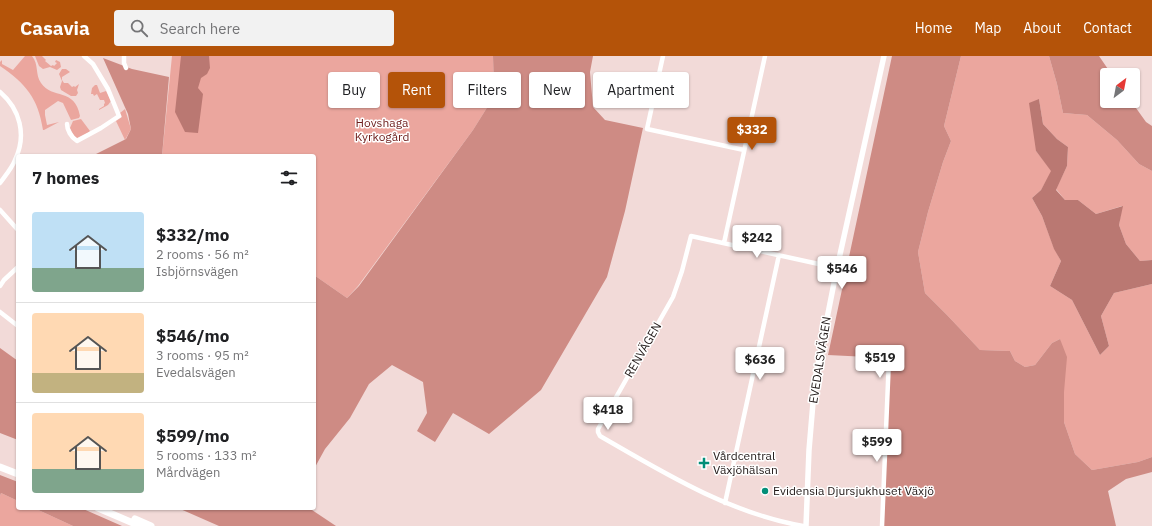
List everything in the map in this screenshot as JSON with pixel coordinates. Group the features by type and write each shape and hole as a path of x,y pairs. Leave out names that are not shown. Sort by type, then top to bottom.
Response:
{"highway":[{"path":"0,462 16,468"},
{"path":"0,467 16,473"},
{"path":"103,510 140,526"},
{"path":"115,510 151,526"}],"street":[{"path":"67,124 67,129 77,141 119,116 108,89 93,64 84,56"},
{"path":"124,56 126,68"},
{"path":"663,56 647,129 744,150"},
{"path":"724,243 765,56"},
{"name":"EVEDALSVÄGEN","path":"806,526 809,450 816,379 838,268 884,56"},
{"path":"0,92 11,104 20,126 21,134 17,154"},
{"path":"1,180 16,159"},
{"path":"0,210 16,228"},
{"name":"RENVÄGEN","path":"803,526 776,520 725,503 698,491 600,436 598,429 673,297 682,271 691,236 838,268"},
{"path":"725,503 779,255"},
{"path":"0,286 16,269"},
{"path":"0,312 16,324"},
{"path":"882,526 888,358"}],"green space":[{"path":"25,56 32,56 36,62 39,80 46,88 68,97 73,101 77,107 80,116 79,118 71,120 63,103 58,101 45,110 45,115 47,125 59,122 43,130 38,109 34,100 17,79 0,66 0,62 2,60 2,64 13,70"},
{"path":"35,56 42,56 51,66 54,66 57,63 55,62 56,60 60,62 61,67 57,70 50,67 43,69 39,66"},
{"name":"Hovshaga Kyrkogård","path":"172,56 493,56 494,72 453,72 453,108 487,108 473,130 358,286 347,298 316,276 316,154 162,154"},
{"path":"961,56 1049,56 1063,113 1087,115 1117,140 1139,164 1152,171 1152,260 1140,261 1126,244 1119,225 1122,206 1096,214 1078,200 1065,200 1056,189 1067,166 1068,147 1057,139 1043,124 1039,99 1036,151 1052,171 1041,190 1032,198 1042,216 1054,248 1061,261 1050,286 1072,300 1100,355 1109,346 1101,316 1114,293 1152,284 1152,457 1138,462 1092,470 1075,454 1064,422 1064,392 1060,339 1052,343 1035,365 1025,367 1015,361 1010,351 980,350 925,293 918,252 928,212 951,141 944,126"},
{"path":"62,69 66,69 70,72 62,77 64,83 68,83 72,87 79,84 77,90 78,93 76,96 71,96 61,90 60,87 62,81 59,74"},
{"path":"97,85 100,93 106,91 111,101 108,105 99,110 105,103 104,100 100,100 97,94 94,96 91,94 92,88"},
{"path":"125,109 131,129 125,140 116,121 122,117 120,113"},
{"path":"81,119 90,131 77,138 74,136 70,128 73,121"},
{"path":"1,493 16,500 16,510 38,510 73,526 0,526"}],"shaded area":[{"path":"181,56 209,56 210,68 207,74 201,78 198,88 203,94 198,133 185,132 175,112"},
{"path":"493,56 593,56 590,72 593,108 605,120 643,128 625,211 607,277 541,390 489,434 453,413 435,442 417,431 427,413 423,382 392,365 369,384 350,418 325,449 316,465 316,276 347,298 359,286 473,130 487,108 521,108 521,72 494,72"},
{"path":"892,56 961,56 944,126 951,141 928,212 918,252 925,293 980,350 1010,351 1015,361 1025,367 1035,365 1052,343 1060,339 1067,357 1064,392 1064,422 1075,454 1092,470 1138,462 1152,457 1152,472 1126,479 1108,491 1116,526 882,526 888,358 828,355"},
{"path":"1049,56 1099,56 1107,68 1100,68 1100,108 1136,108 1146,122 1152,126 1152,171 1139,164 1117,140 1087,115 1063,113"},
{"path":"103,58 132,69 169,77 162,154 96,154 126,139 131,129 128,114"},
{"path":"1039,99 1043,124 1057,139 1068,147 1067,166 1056,190 1065,200 1078,200 1096,214 1123,206 1119,225 1126,244 1140,261 1152,260 1152,284 1114,293 1101,316 1109,346 1100,355 1072,300 1050,286 1061,261 1054,249 1042,216 1032,198 1041,190 1051,171 1036,151 1029,103"},
{"path":"0,348 16,360 16,439 0,433"},
{"path":"0,475 16,481 16,500 1,493 0,496"},
{"path":"38,510 86,510 122,526 73,526"},
{"path":"183,510 312,510 336,526 219,526"}],"place":[{"name":"Vårdcentral Växjöhälsan","path":"704,463"},
{"name":"Evidensia Djursjukhuset Växjö","path":"765,491"}]}
